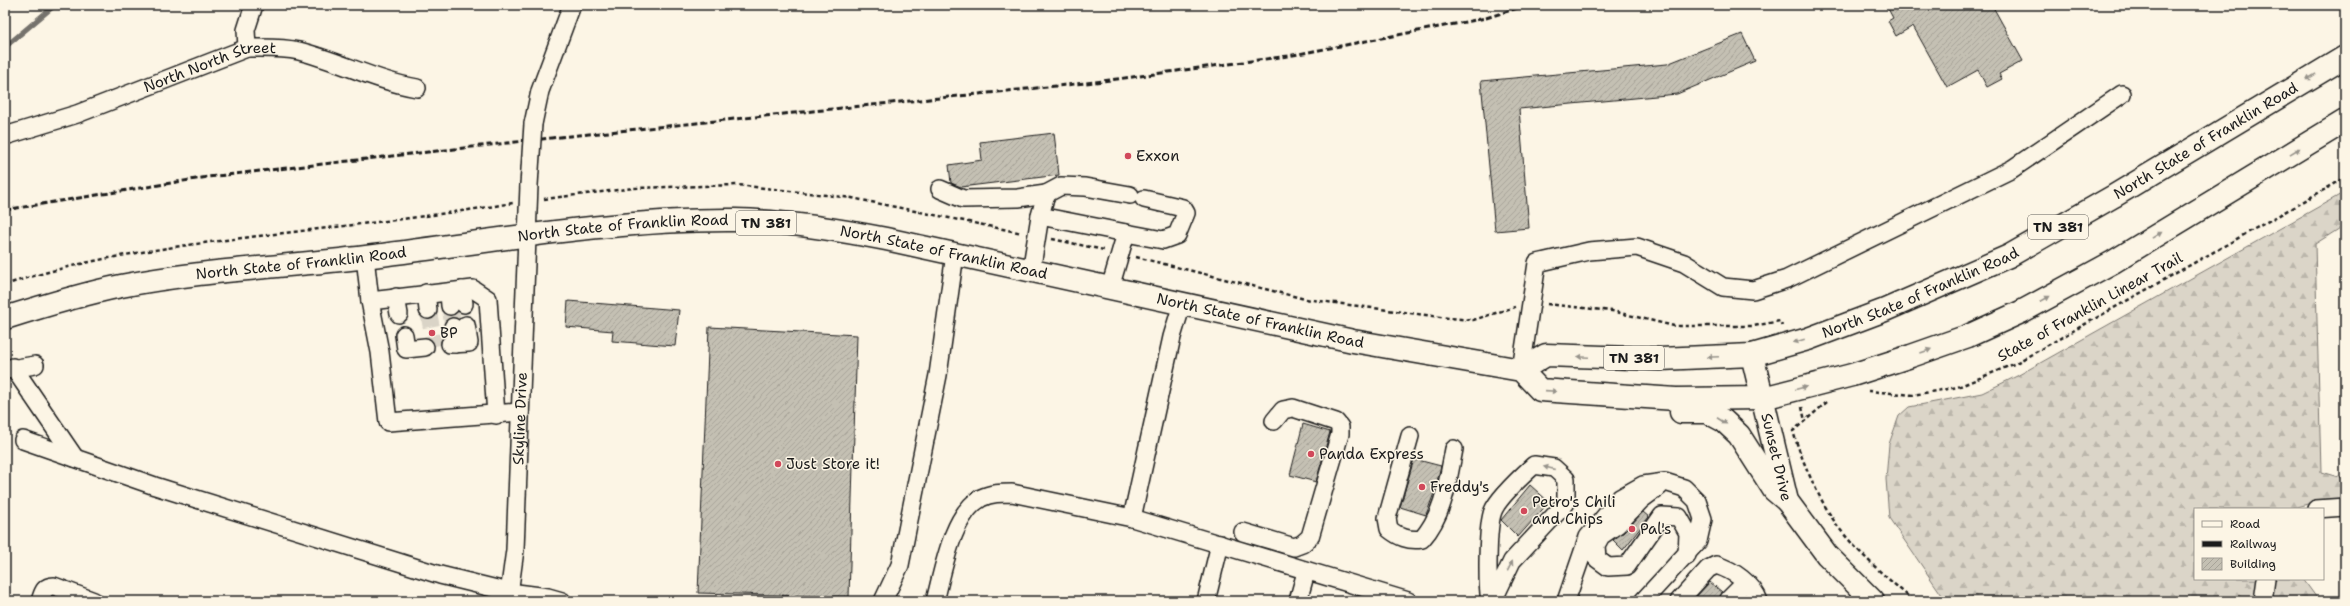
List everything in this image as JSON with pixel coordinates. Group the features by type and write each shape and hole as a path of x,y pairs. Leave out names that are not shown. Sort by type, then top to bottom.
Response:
{"main road":[{"name":"North State of Franklin Road","path":"5,318 71,298 122,286 184,276 364,257 527,236 667,222 736,220 835,229 1353,341 1521,370 1546,355 1660,359 1752,355 1808,339 1885,310 2009,256 2114,196 2345,57"},
{"path":"1521,370 1540,390 1676,399 1763,398 1910,356 1968,336 2021,312 2113,262 2345,121"},
{"name":"Sunset Drive","path":"1752,355 1787,501 1827,555 1874,601"},
{"path":"1590,394 1653,412 1707,412 1724,421 1739,435 1752,453 1774,490 1787,501"}],"street":[{"path":"247,48 246,30 254,5"},
{"name":"Skyline Drive","path":"509,597 515,550 529,185 533,124 540,91 572,5"},
{"name":"North North Street","path":"5,136 77,114 247,48 274,48 298,51 396,84 417,88"},
{"path":"1521,370 1537,263 1589,251 1638,247 1684,263 1723,287 1753,290 1787,279 2012,169 2122,94"},
{"path":"940,189 963,199 1018,198 1046,194 1061,186 1085,187 1183,208 1186,213 1177,235 1163,240 1040,216"},
{"path":"1032,272 1040,216 1046,194"},
{"path":"1110,288 1120,245 1126,233"},
{"path":"883,601 900,565 938,375 955,254"},
{"path":"364,257 370,301 380,352 388,422 520,412"},
{"path":"370,301 396,297 427,302 456,298 473,289 488,299 492,339 496,415"},
{"path":"396,297 399,314"},
{"path":"1132,518 1172,338 1182,304"},
{"path":"460,326 458,344 492,339"},
{"path":"380,352 405,342 425,347"},
{"path":"35,365 9,369 75,458"},
{"path":"1243,532 1294,547 1302,544 1310,537 1340,434 1340,427 1336,422 1293,408 1283,410 1274,421"},
{"path":"1410,436 1387,518 1388,529 1398,536 1412,540 1422,539 1437,516 1445,492 1454,449"},
{"path":"23,440 155,486 509,597 548,597 562,601"},
{"path":"1534,465 1554,468 1566,479 1566,503 1512,561 1492,601 1488,587 1493,511 1514,484 1534,465"},
{"path":"1665,482 1640,500 1617,525 1601,536 1596,545 1597,560 1608,567 1627,566 1662,516 1678,517 1688,533 1687,555"},
{"path":"1566,601 1588,537 1620,498 1643,484 1665,482 1684,488 1697,501 1702,519 1698,541 1687,555 1643,601"},
{"path":"935,601 952,540 964,513 981,498 996,493 1012,493 1132,518 1220,544 1306,572 1408,601"},
{"path":"2324,508 2345,507"},
{"path":"1206,601 1220,544"},
{"path":"1679,601 1708,569 1716,565 1730,569 1756,592 1759,601"},
{"path":"1298,601 1306,572"},
{"path":"2263,601 2266,580"},
{"path":"1729,599 1745,583"},
{"path":"40,601 44,589 49,586 54,586 94,601"}],"path":[{"name":"State of Franklin Linear Trail","path":"1865,391 1913,395 1958,387 2016,363 2345,178"},
{"path":"1830,399 1793,431 1802,462 1839,528 1882,573 1914,601"}],"green space":[{"path":"2345,192 2345,225 2315,244 2321,472 2345,479 2345,499 2326,499 2293,508 2194,508 2194,580 2259,580 2255,601 1946,601 1889,518 1886,479 1889,444 1899,416 1909,407 1982,393 2017,376"},
{"path":"2274,580 2304,580 2319,601 2271,601"}],"building":[{"path":"1886,5 1992,5 2023,61 1999,74 2002,79 1987,87 1978,70 1947,87 1913,26 1896,36 1888,21 1893,18"},
{"path":"1742,34 1755,61 1677,94 1519,109 1529,228 1495,231 1481,81 1667,64"},
{"path":"1054,133 1059,175 961,187 951,183 949,165 982,160 980,142"},
{"path":"568,301 679,310 675,346 612,341 613,331 566,327"},
{"name":"Just Store it!","path":"709,327 857,335 849,597 698,593"},
{"name":"Panda Express","path":"1303,424 1330,432 1316,482 1290,475"},
{"name":"Freddy's","path":"1414,459 1441,466 1434,493 1426,515 1400,507"},
{"name":"Petro's Chili and Chips","path":"1530,485 1549,502 1518,537 1501,520"},
{"name":"Pal's","path":"1643,512 1649,517 1623,550 1613,540 1624,532"},
{"path":"1710,582 1722,592 1719,601 1692,601"}],"waterway":[{"path":"5,47 55,5"}],"tunnel":[{"path":"450,306 453,327"},
{"path":"428,310 435,346"}],"railway":[{"path":"5,210 208,177 560,137 1095,82 1288,56 1486,18 1527,5"}],"place":[{"name":"Exxon","path":"1128,156"},
{"name":"BP","path":"432,333"},
{"name":"Panda Express","path":"1311,454"},
{"name":"Just Store it!","path":"778,464"},
{"name":"Freddy's","path":"1422,487"},
{"name":"Petro's Chili and Chips","path":"1524,511"},
{"name":"Pal's","path":"1632,529"}]}
